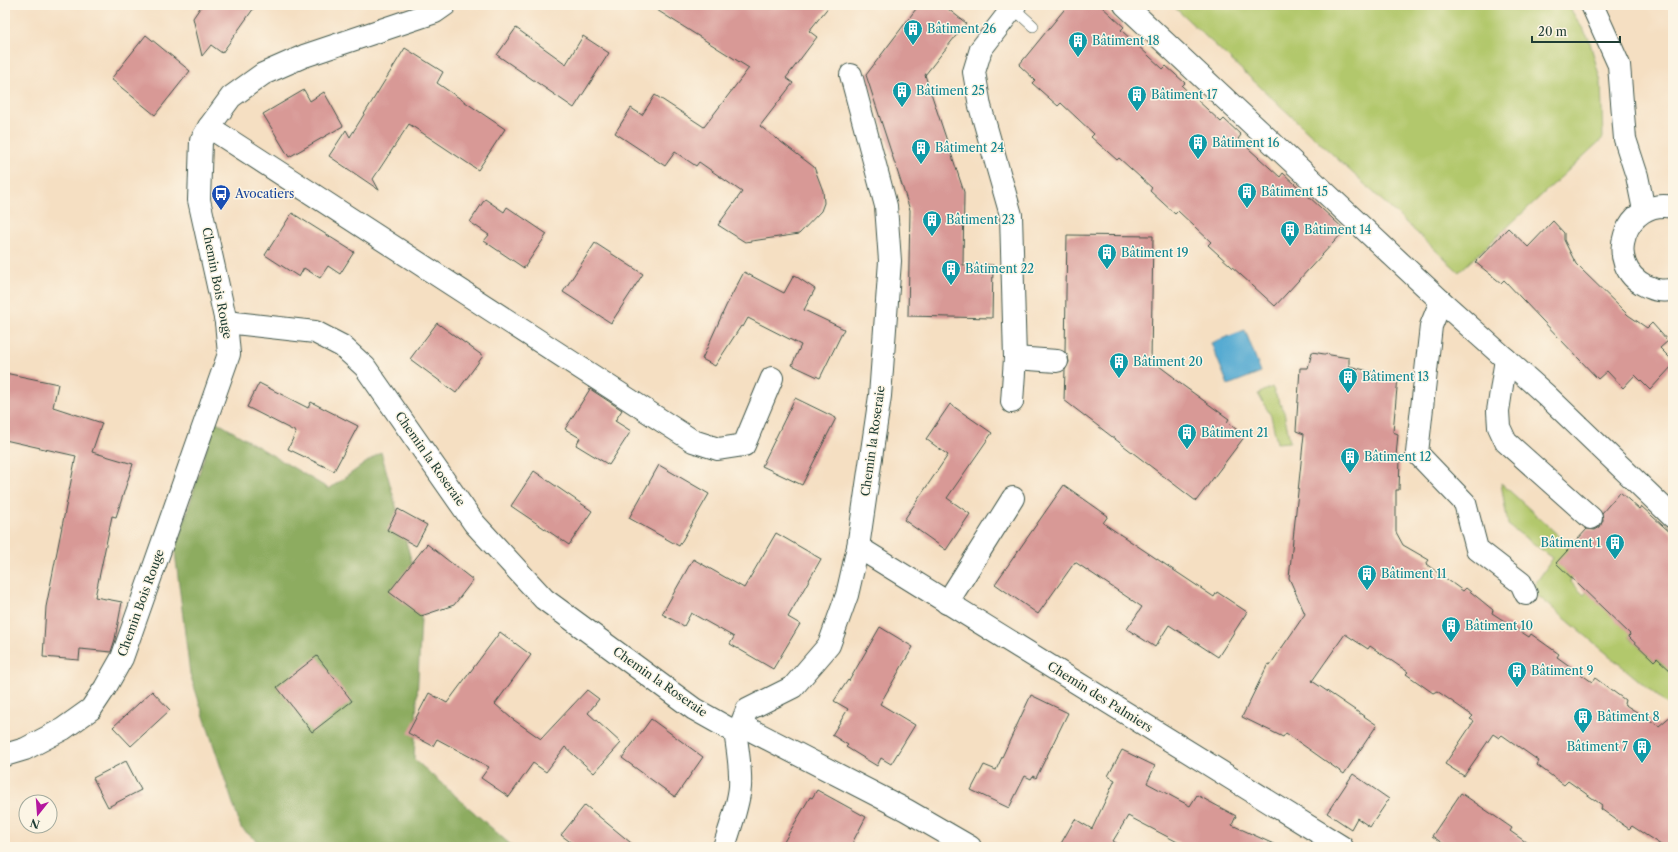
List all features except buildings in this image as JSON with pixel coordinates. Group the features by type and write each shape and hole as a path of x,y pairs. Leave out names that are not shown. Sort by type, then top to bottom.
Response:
{"street":[{"name":"Chemin Bois Rouge","path":"5,755 25,749 63,729 91,709 106,688 122,658 229,354 226,322 199,200 201,141 209,127 231,97 263,74 304,56 435,12 445,5"},
{"path":"1124,5 1441,301 1545,394 1673,517"},
{"path":"1592,5 1619,65 1625,139 1637,176 1644,210"},
{"path":"1012,402 1015,358 1011,215 980,106 974,72 981,49 1013,6"},
{"name":"Chemin la Roseraie","path":"226,322 315,332 342,346 365,367 474,523 544,599 694,709 738,729 746,710 794,687 829,645 847,595 858,547 880,396 890,262 886,206 851,75"},
{"path":"209,127 693,441 718,449 744,445 772,378"},
{"path":"1673,207 1664,205 1644,210 1629,224 1622,244 1625,265 1638,282 1656,290 1673,290"},
{"path":"1441,301 1431,326 1417,453 1465,503 1477,549 1521,583 1526,594"},
{"path":"1015,358 1057,361"},
{"path":"1506,359 1498,411 1499,428 1506,442 1590,518"},
{"path":"948,603 1014,498"},
{"name":"Chemin des Palmiers","path":"858,547 1342,847"},
{"path":"724,847 740,788 738,729 906,810 970,847"}],"lane":[{"path":"1013,6 1033,26"}],"green space":[{"path":"1172,5 1568,5 1589,39 1601,82 1603,138 1459,272"},
{"path":"1272,387 1284,412 1290,442 1277,443 1271,416 1258,394"},
{"path":"215,421 329,489 381,452 422,599 414,759 513,847 264,847 241,828 190,674 175,552"},
{"path":"1501,483 1571,547 1573,578 1570,581 1584,595 1587,591 1631,634 1629,637 1654,661 1657,658 1673,673 1673,709 1531,590 1553,558 1508,525"}],"water":[{"path":"1245,330 1261,372 1228,385 1211,343"}],"place":[{"name":"Bâtiment 26","path":"913,46"},
{"name":"Bâtiment 18","path":"1078,58"},
{"name":"Bâtiment 25","path":"902,108"},
{"name":"Bâtiment 17","path":"1137,112"},
{"name":"Bâtiment 16","path":"1198,160"},
{"name":"Bâtiment 24","path":"921,165"},
{"name":"Bâtiment 15","path":"1247,209"},
{"name":"Avocatiers","path":"221,211"},
{"name":"Bâtiment 23","path":"932,237"},
{"name":"Bâtiment 14","path":"1290,247"},
{"name":"Bâtiment 19","path":"1107,270"},
{"name":"Bâtiment 22","path":"951,286"},
{"name":"Bâtiment 20","path":"1119,379"},
{"name":"Bâtiment 13","path":"1348,394"},
{"name":"Bâtiment 21","path":"1187,450"},
{"name":"Bâtiment 12","path":"1350,474"},
{"name":"Bâtiment 1","path":"1615,560"},
{"name":"Bâtiment 11","path":"1367,591"},
{"name":"Bâtiment 10","path":"1451,643"},
{"name":"Bâtiment 9","path":"1517,688"},
{"name":"Bâtiment 8","path":"1583,734"},
{"name":"Bâtiment 7","path":"1642,764"}]}
